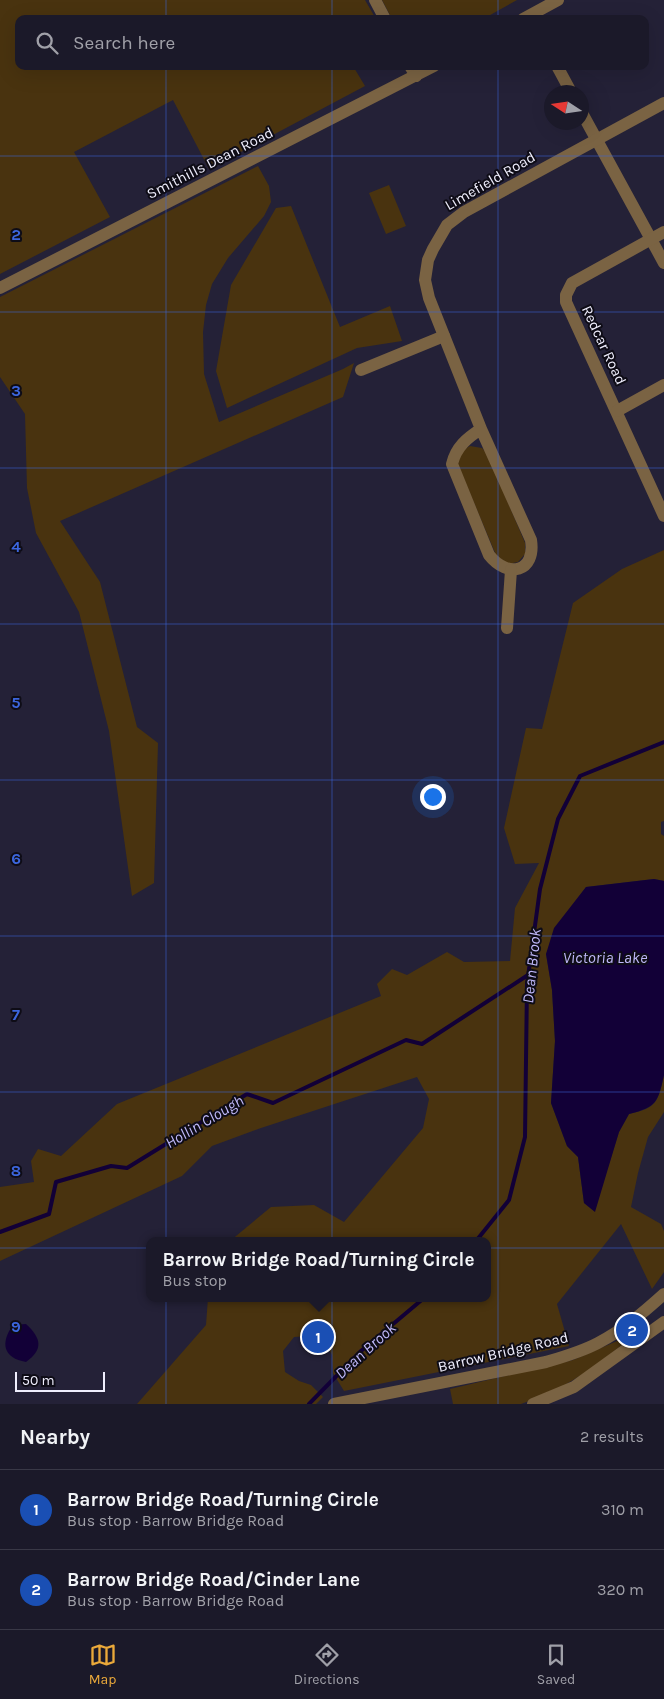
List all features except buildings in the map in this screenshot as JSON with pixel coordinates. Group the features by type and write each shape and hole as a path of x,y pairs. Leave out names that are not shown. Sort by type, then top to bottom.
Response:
{"street":[{"path":"374,0 383,15"},
{"path":"533,15 558,0"},
{"path":"558,70 566,85"},
{"name":"Smithills Dean Road","path":"0,288 413,71"},
{"name":"Limefield Road","path":"511,570 523,566 528,560 532,546 531,540 481,429 429,298 425,280 428,260 436,242 447,226 464,212 664,102"},
{"path":"589,126 664,263"},
{"name":"Redcar Road","path":"664,232 572,283 566,295 566,302 664,516"},
{"path":"361,370 444,336"},
{"path":"617,411 664,385"},
{"path":"481,429 460,445 454,454 452,464 489,555 495,562 511,570 507,628"},
{"name":"Barrow Bridge Road","path":"334,1404 536,1364 574,1354 597,1344 619,1331 639,1317 664,1294"},
{"path":"533,1404 574,1387 664,1322"}],"shaded area":[{"path":"0,0 365,0 374,15 15,15 15,70 355,70 365,86 209,169 173,100 74,152 110,217 0,274"},
{"path":"382,0 517,0 490,15 390,15"},
{"path":"258,166 269,186 271,202 264,216 228,258 212,284 206,305 203,332 204,374 219,422 354,363 343,397 60,521 100,582 137,727 158,743 154,883 132,896 109,731 79,612 36,533 27,488 25,414 0,377 0,297"},
{"path":"389,185 406,226 386,234 369,193"},
{"path":"291,206 340,327 390,306 402,341 357,348 227,408 216,371 231,285 276,208"},
{"path":"470,446 482,448 488,455 525,543 525,554 518,562 508,564 496,555 458,465 461,454"},
{"path":"664,550 664,821 661,822 661,834 664,836 664,881 654,879 586,887 571,907 546,954 552,990 555,1041 551,1103 567,1146 578,1157 584,1203 594,1211 619,1132 629,1114 645,1109 655,1102 660,1092 664,1075 664,1112 648,1137 631,1207 661,1224 664,1231 664,1272 652,1289 621,1224 557,1304 569,1346 344,1391 333,1373 332,1355 325,1341 311,1336 294,1337 283,1351 285,1372 299,1381 311,1385 323,1397 316,1404 137,1404 206,1325 208,1302 491,1302 491,1237 235,1237 271,1207 314,1205 344,1222 423,1128 429,1099 417,1077 212,1146 182,1176 0,1261 0,1187 34,1182 31,1161 38,1149 61,1156 117,1104 381,996 377,984 392,969 407,975 447,952 464,962 510,961 515,908 539,863 515,864 504,828 526,728 542,729 573,603 622,569"},
{"path":"638,1332 593,1368 553,1392 521,1404 453,1404 450,1389 573,1360"}],"water":[{"name":"Victoria Lake","path":"654,879 664,881 664,1075 660,1092 655,1102 645,1109 629,1114 619,1132 595,1212 584,1203 578,1157 567,1146 551,1103 555,1041 552,990 546,954 554,928 586,887"},
{"path":"26,1324 35,1334 38,1348 36,1353 26,1362 12,1357 8,1353 5,1344 13,1325"}],"waterway":[{"name":"Dean Brook","path":"479,1237 509,1200 525,1137 527,984 540,889 558,819 580,776 664,742"},
{"name":"Hollin Clough","path":"0,1232 49,1214 56,1182 111,1166 127,1168 247,1094 273,1103 406,1040 422,1044 528,975"},
{"name":"Dean Brook","path":"309,1404 361,1351 419,1302"}],"place":[{"name":"Barrow Bridge Road/Cinder Lane","path":"632,1330"},
{"name":"Barrow Bridge Road/Turning Circle","path":"318,1337"}]}
